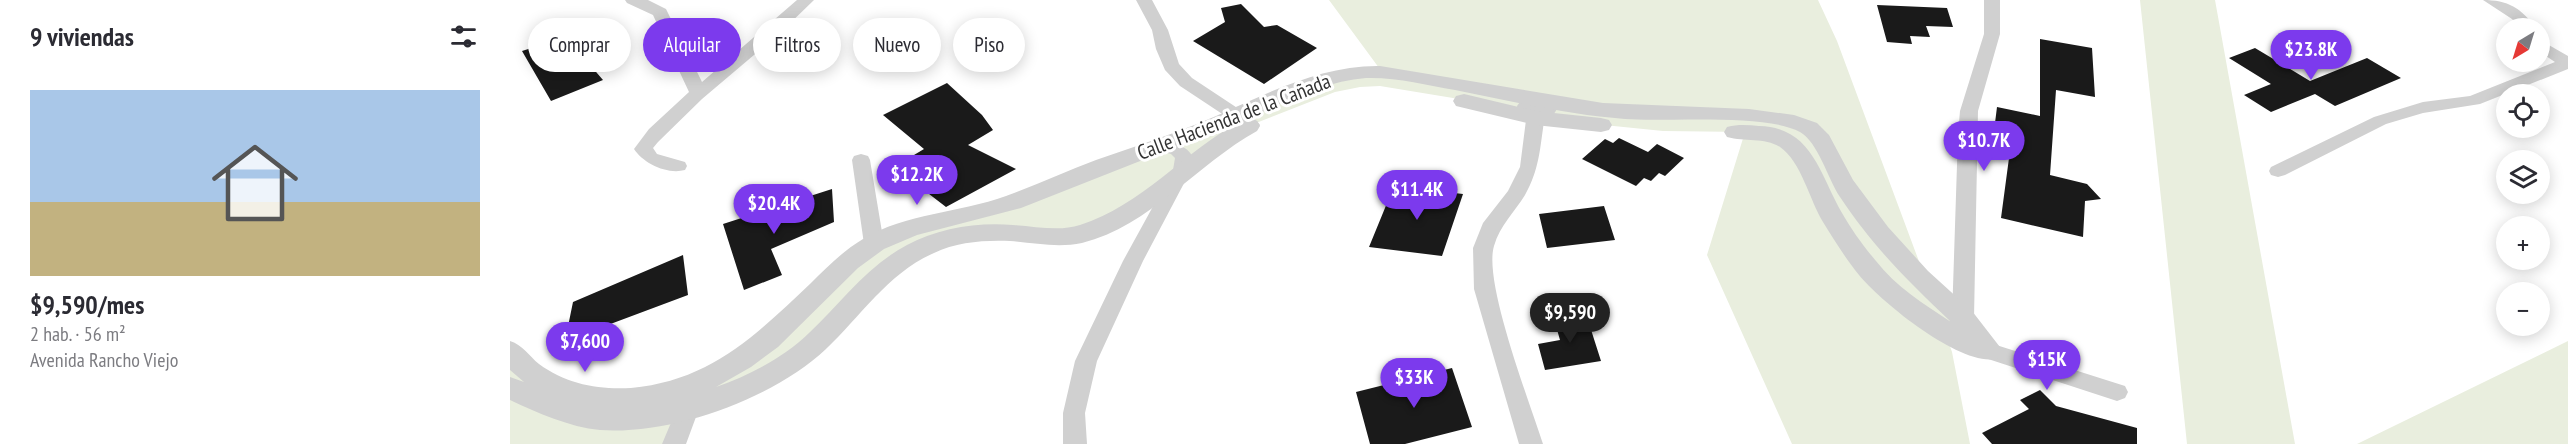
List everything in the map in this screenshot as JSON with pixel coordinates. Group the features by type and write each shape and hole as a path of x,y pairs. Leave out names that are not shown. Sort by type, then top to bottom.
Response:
{"street":[{"path":"633,0 651,6 660,12 698,92"},
{"path":"678,166 651,158 643,149 650,137 698,92 765,40 806,0"},
{"path":"1144,0 1160,30 1164,50 1171,66 1186,82 1244,120"},
{"path":"1958,328 1969,111 1992,34 1992,0"},
{"path":"2491,0 2520,18"},
{"path":"2550,52 2568,64"},
{"path":"2278,171 2358,129 2415,109 2474,100 2516,86 2544,69 2568,64"},
{"name":"Calle Hacienda de la Cañada","path":"693,395 764,344 836,276 874,244 909,230 995,208 1117,161 1163,146 1360,87 1411,89 1663,130 1766,134 1788,142 1801,154 1832,218 1868,269 1898,299 1958,328 1990,351 2117,392"},
{"path":"1531,444 1484,289 1483,248 1492,223 1516,194 1529,167 1536,109"},
{"name":"Calle Hacienda de la Cañada","path":"1536,109 1596,109 1656,115 1754,116 1782,119 1806,126 1822,140 1841,180 1857,205 1958,328"},
{"name":"Calle Hacienda de la Cañada","path":"510,351 521,368 571,393 605,400 738,392 803,355 832,328 882,272 913,253 945,238 978,233 1053,238 1082,234 1127,214 1144,203 1244,120"},
{"path":"1163,146 1177,150 1184,157 1182,170"},
{"path":"861,160 874,244"},
{"name":"Calle Hacienda de la Cañada","path":"1075,444 1074,412 1086,361 1132,261 1182,170"},
{"path":"510,388 559,410 600,419 645,417 693,395"},
{"path":"674,444 693,395"}],"green space":[{"path":"1329,0 1818,0 1837,41 1930,291 1973,343 1943,326 1952,352 1970,444 1792,444 1707,255 1745,132 1663,131 1535,118 1453,98 1380,86 1335,92 1251,125 1082,234 1007,233 913,253 803,355 690,406 674,444 510,444 510,351 571,393 696,384 874,244 976,214 1299,89 1382,72"},
{"path":"2140,0 2215,0 2295,444 2187,444"},
{"path":"2568,341 2568,444 2357,444"}],"building":[{"path":"1241,4 1264,27 1277,25 1317,48 1264,84 1193,41 1225,22 1221,8"},
{"path":"1877,5 1947,8 1953,27 1926,26 1930,37 1910,36 1912,44 1887,42"},
{"path":"2040,39 2092,48 2095,97 2056,90 2050,175 2087,184 2101,199 2085,201 2083,237 2001,218 2011,143 1993,139 1997,107 2040,116"},
{"path":"2255,48 2310,81 2367,58 2401,78 2335,106 2315,94 2271,112 2244,95 2271,84 2229,58"},
{"path":"528,49 528,61 522,51"},
{"path":"534,72 596,72 603,80 551,101"},
{"path":"947,83 982,115 993,130 968,145 1016,169 946,207 894,167 924,149 883,115"},
{"path":"1619,138 1648,152 1657,144 1684,158 1665,176 1659,173 1651,181 1644,178 1636,186 1582,159 1605,139 1613,143"},
{"path":"1394,186 1463,194 1442,256 1369,247"},
{"path":"832,189 834,222 771,249 782,275 744,290 723,224"},
{"path":"1604,206 1615,240 1547,248 1539,214"},
{"path":"683,255 688,295 565,341 573,302"},
{"path":"1586,314 1601,361 1545,370 1538,344 1560,340 1554,319"},
{"path":"1452,368 1472,427 1405,444 1370,444 1356,392"},
{"path":"2040,390 2056,406 2137,428 2137,444 1992,444 1982,433 2029,409 2020,400"}]}
